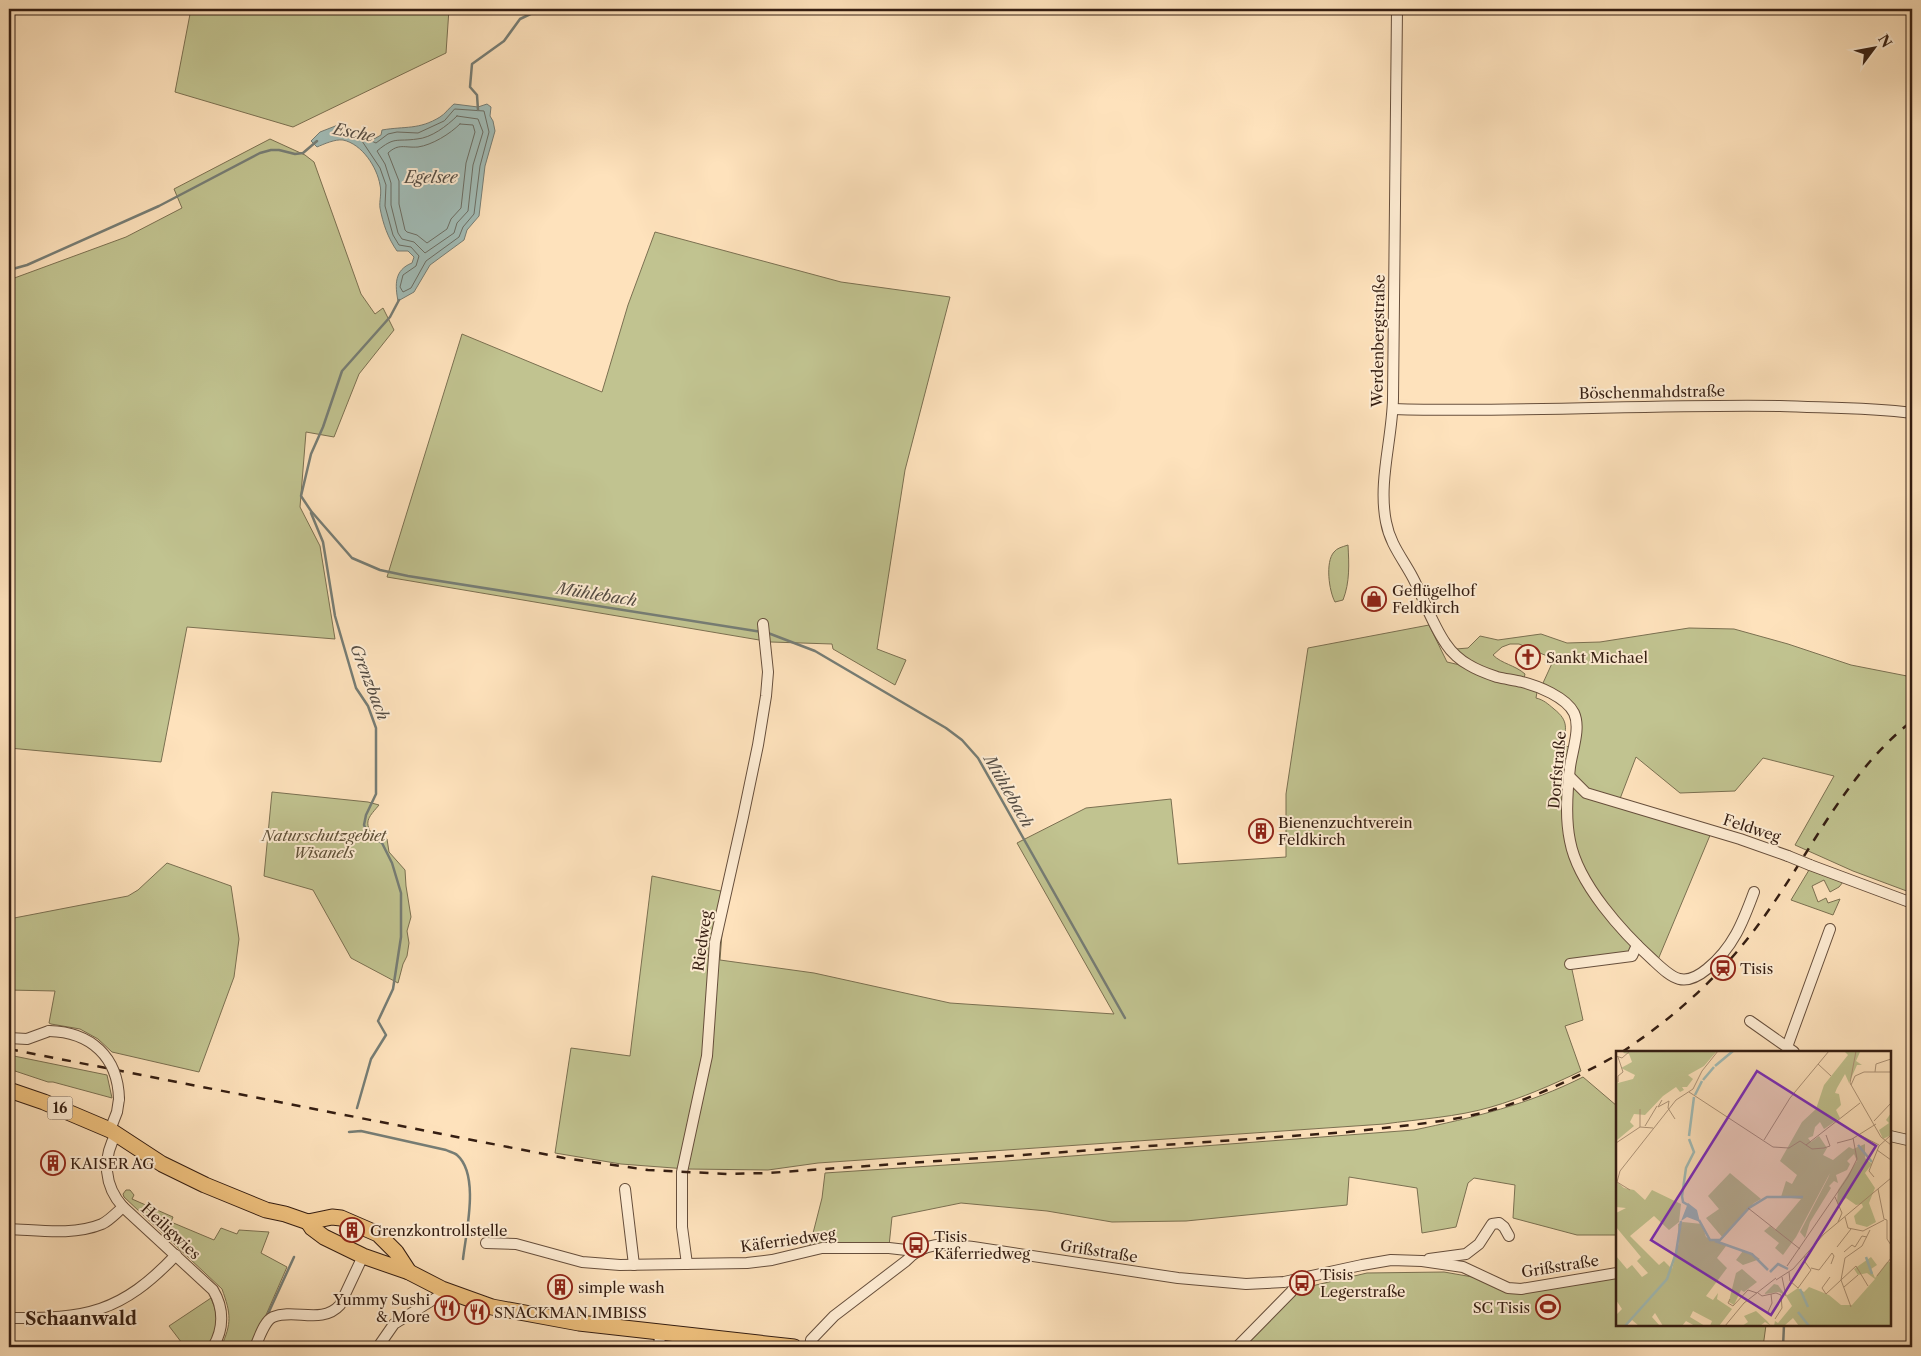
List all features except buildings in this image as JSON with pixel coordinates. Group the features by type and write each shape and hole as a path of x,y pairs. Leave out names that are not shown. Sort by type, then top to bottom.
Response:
{"main road":[{"name":"16","path":"9,1090 44,1102 113,1132 162,1164 205,1185 266,1210 308,1222"},
{"path":"409,1272 396,1252 378,1234 341,1218 332,1217 308,1222 312,1228 324,1237 363,1256 409,1272 442,1289 515,1313 579,1323 794,1347"}],"street":[{"name":"Werdenbergstraße","path":"1397,9 1393,409 1383,501 1391,540 1412,576 1447,645 1456,655"},
{"name":"Böschenmahdstraße","path":"1393,409 1454,411 1736,406 1871,409 1912,413"},
{"name":"Riedweg","path":"688,1264 682,1227 682,1172 707,1056 715,942 743,818 763,716 768,672 764,630"},
{"name":"Dorfstraße","path":"1456,655 1467,664 1497,677 1534,686 1561,699 1573,710 1577,723 1567,798 1569,835 1574,856 1603,907 1637,945 1664,971 1680,980 1688,981 1705,971 1723,955 1731,944 1742,925 1754,892"},
{"name":"Feldweg","path":"1569,776 1580,788 1595,796 1740,838 1912,903"},
{"path":"1567,798 1580,788"},
{"path":"1750,1021 1790,1050 1830,929"},
{"path":"1570,964 1632,956 1637,945"},
{"name":"Heiligwies","path":"9,1038 27,1039 49,1031 64,1031 76,1034 97,1047 105,1056 113,1071 118,1088 117,1112 106,1170 112,1191 123,1207 213,1290 218,1298 222,1324 214,1347"},
{"path":"1891,1136 1912,1141"},
{"path":"625,1189 634,1265"},
{"path":"9,1229 59,1231 88,1227 111,1219 123,1207"},
{"name":"Grißstraße","path":"1422,1261 1466,1254 1479,1244 1492,1224 1499,1223 1504,1227 1508,1236"},
{"name":"Käferriedweg","path":"486,1243 516,1244 582,1262 634,1265 765,1260 822,1248 889,1248 915,1252"},
{"name":"Grißstraße","path":"810,1347 811,1340 834,1316 915,1252 932,1245 945,1244 1017,1253 1084,1265 1206,1281 1246,1284 1284,1282 1391,1260 1422,1261 1463,1267 1508,1288 1521,1289 1616,1273"},
{"path":"9,1318 65,1318 114,1304 150,1281 176,1255"},
{"path":"255,1347 268,1322 273,1317 326,1314 334,1311 340,1305 363,1256"},
{"path":"1238,1347 1290,1292 1300,1278"},
{"path":"378,1347 394,1324 439,1296 442,1289"},
{"path":"657,1347 661,1332"}],"green space":[{"path":"191,9 449,9 446,53 293,127 175,92"},
{"path":"270,139 305,155 314,162 361,294 375,314 383,308 394,330 359,374 334,437 306,432 300,507 320,546 335,639 187,627 161,762 9,748 9,280 126,237 182,208 174,189"},
{"path":"655,232 841,282 950,297 905,470 877,649 906,660 895,685 833,649 832,644 771,642 387,577 462,334 602,392 628,305"},
{"path":"1348,545 1349,566 1347,586 1343,600 1335,602 1330,584 1329,569 1331,557 1335,551"},
{"path":"1429,625 1447,662 1460,665 1456,649 1468,648 1480,636 1498,640 1541,634 1567,643 1600,642 1689,628 1734,629 1788,644 1851,665 1912,677 1912,893 1853,871 1795,845 1834,776 1763,758 1735,791 1680,793 1636,757 1618,804 1711,833 1657,962 1638,945 1632,956 1571,965 1583,1020 1565,1026 1581,1071 1514,1100 1465,1113 1384,1124 818,1163 768,1170 687,1169 621,1164 555,1153 571,1048 630,1056 652,876 725,892 720,960 814,973 950,1003 1114,1014 1017,843 1086,808 1171,799 1178,864 1286,857 1286,794 1308,648","holes":["1510,644 1519,644 1554,659 1543,683 1561,698 1578,723 1569,747 1563,745 1565,725 1559,713 1548,704 1536,698 1537,692 1523,682 1525,674 1500,661 1493,655 1502,647"]},
{"name":"Naturschutzgebiet Wisanels","path":"272,792 368,802 379,805 369,819 368,826 372,834 387,839 389,852 405,870 411,917 407,931 409,943 407,956 398,983 351,958 313,890 264,876"},
{"path":"167,863 231,886 239,939 234,977 199,1072 112,1052 98,1039 80,1029 49,1023 55,991 9,990 9,919 128,896 138,890"},
{"path":"1809,870 1843,882 1839,887 1830,892 1824,880 1812,886 1818,902 1826,898 1828,903 1840,899 1833,915 1791,900"},
{"path":"9,1055 107,1075 112,1098 48,1082 9,1069"},
{"path":"1583,1077 1616,1105 1616,1235 1577,1235 1513,1218 1515,1185 1474,1178 1468,1183 1456,1227 1422,1233 1417,1188 1349,1177 1347,1205 1186,1221 1112,1222 1047,1211 961,1203 892,1217 889,1246 810,1245 822,1198 825,1173 1414,1130 1500,1109 1563,1087"},
{"path":"126,1190 130,1190 134,1195 132,1199 173,1217 171,1222 214,1240 221,1228 237,1234 239,1230 269,1232 261,1253 287,1267 252,1347 221,1347 229,1325 229,1312 222,1289 124,1197 123,1194"},
{"path":"1444,1272 1484,1279 1507,1288 1616,1273 1616,1326 1766,1326 1763,1347 1245,1347 1265,1323 1299,1289 1367,1273"},
{"path":"211,1298 216,1312 216,1323 209,1347 185,1347 169,1326"}],"water":[{"name":"Egelsee","path":"454,104 478,107 487,104 491,107 490,116 495,131 485,166 479,216 467,230 464,240 430,265 414,292 398,301 397,279 402,270 412,263 414,257 408,251 397,251 388,236 380,208 381,191 376,171 368,157 350,142 337,140 317,147 311,141 320,132 338,125 342,133 352,136 370,134 374,139 381,135 382,130 418,126 432,121 442,116"}],"waterway":[{"name":"Esche","path":"478,110 477,95 470,87 472,64 504,41 520,19 541,9"},
{"name":"Esche","path":"9,270 27,265 159,206 260,153 271,150 295,154 303,153 317,141"},
{"name":"Mühlebach","path":"399,300 390,317 342,371 323,427 311,454 301,496 311,511 352,558 380,570 408,576 762,632"},
{"name":"Grenzbach","path":"311,513 323,542 335,616 356,688 368,706 376,728 376,794 366,815 364,825 369,836 382,843 392,863 401,893 401,937 393,989 378,1021 386,1035 371,1059 357,1108"},
{"name":"Mühlebach","path":"768,633 815,651 946,728 962,740 978,758 1125,1018"},
{"path":"349,1132 361,1131 446,1150 457,1155 464,1164 470,1190 463,1259"},
{"name":"Grenzbach","path":"267,1316 294,1257"},
{"name":"Mühlebach","path":"1783,1347 1784,1326"}],"railway":[{"path":"1624,1051 1682,1007 1735,954 1766,914 1832,812 1868,763 1912,721"},
{"path":"9,1049 564,1158 648,1170 727,1174 768,1173 1348,1132 1424,1123 1469,1116 1508,1105 1563,1083 1616,1056"}],"place":[{"name":"Geflügelhof Feldkirch","path":"1374,599"},
{"name":"Sankt Michael","path":"1528,657"},
{"name":"Bienenzuchtverein Feldkirch","path":"1261,831"},
{"name":"Tisis","path":"1723,968"},
{"name":"KAISER AG","path":"53,1163"},
{"name":"Grenzkontrollstelle","path":"352,1230"},
{"name":"Tisis Käferriedweg","path":"916,1245"},
{"name":"Tisis Legerstraße","path":"1302,1283"},
{"name":"simple wash","path":"560,1287"},
{"name":"SC Tisis","path":"1548,1307"},
{"name":"Yummy Sushi & More","path":"447,1308"},
{"name":"SNACKMAN IMBISS","path":"477,1312"}],"district":[{"name":"Schaanwald","path":"81,1319"}]}
